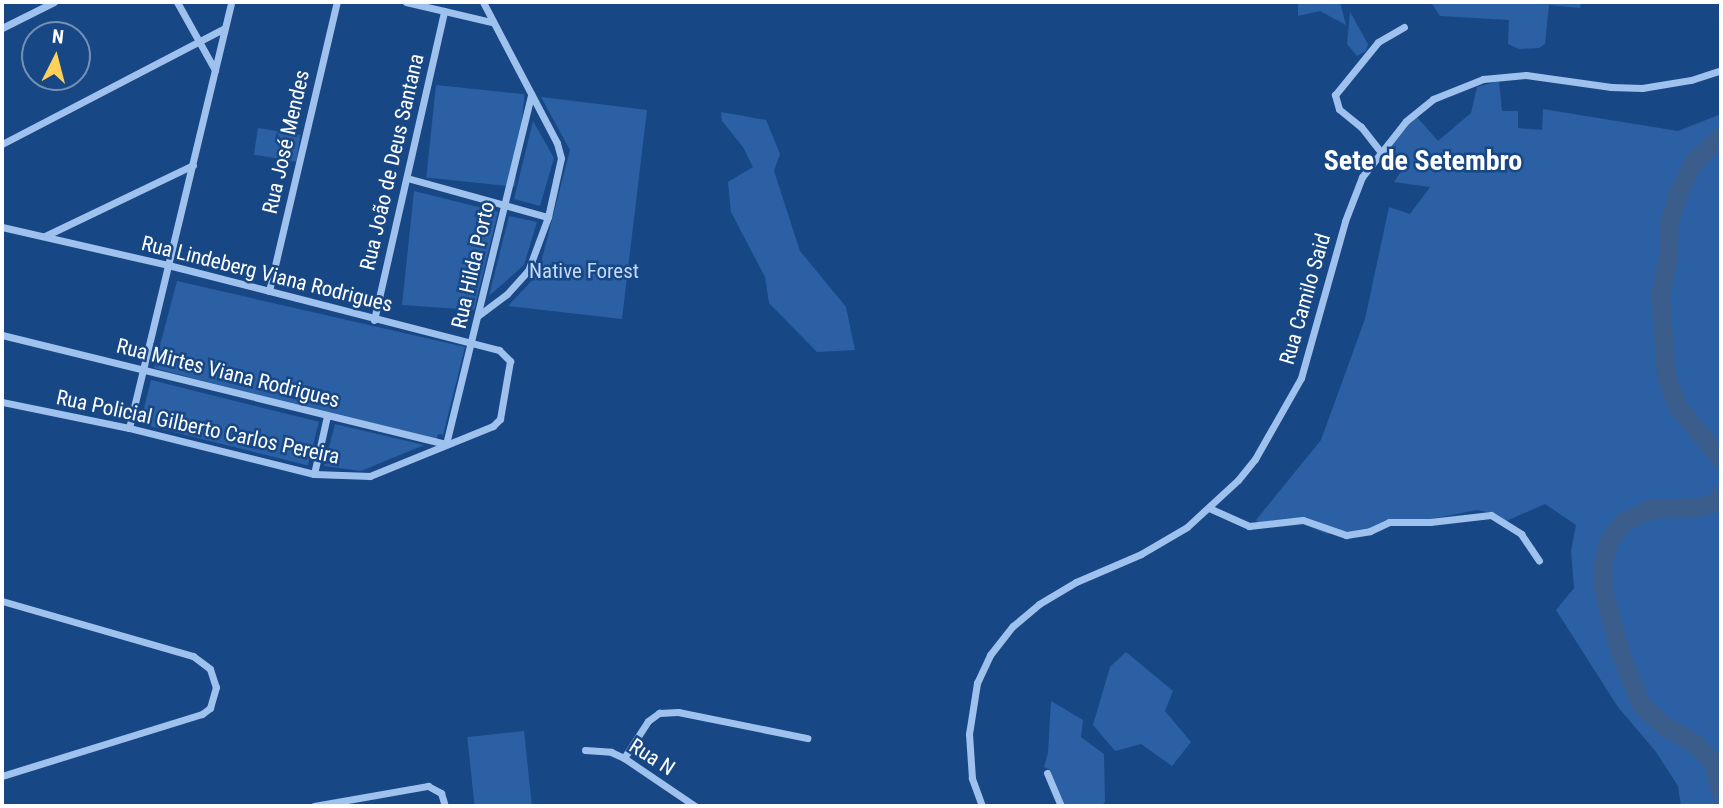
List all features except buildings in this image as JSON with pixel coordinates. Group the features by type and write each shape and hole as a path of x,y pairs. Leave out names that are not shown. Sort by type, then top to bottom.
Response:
{"street":[{"path":"2,28 54,2"},
{"path":"177,2 216,71"},
{"path":"129,428 231,2"},
{"name":"Rua José Mendes","path":"268,291 337,2"},
{"path":"406,2 491,22"},
{"path":"479,316 507,294 528,271 548,217 561,158 557,143 482,2"},
{"name":"Rua João de Deus Santana","path":"374,320 444,11"},
{"path":"1380,151 1361,127 1339,108 1335,95 1378,42 1404,27"},
{"path":"2,144 225,28"},
{"name":"Rua Camilo Said","path":"982,806 972,778 972,704 981,671 1000,639 1025,614 1055,594 1164,542 1209,508 1255,459 1301,378 1349,209 1362,177 1406,121 1433,99 1483,79 1526,75 1642,88 1691,80 1721,70"},
{"name":"Rua Hilda Porto","path":"446,444 531,93"},
{"path":"44,236 192,165"},
{"path":"407,178 548,217"},
{"name":"Rua Lindeberg Viana Rodrigues","path":"2,227 168,265 472,343 506,355 510,370 500,419"},
{"name":"Rua Mirtes Viana Rodrigues","path":"2,335 446,444"},
{"name":"Rua Policial Gilberto Carlos Pereira","path":"2,403 129,428 314,474 370,476 484,431 500,419"},
{"path":"314,474 327,416"},
{"path":"1209,508 1249,526 1303,520 1346,535 1370,531 1389,522 1430,523 1491,515 1521,534 1539,561"},
{"path":"2,601 193,656 210,669 215,687 210,708 202,714 2,776"},
{"path":"624,758 648,721 659,713 678,712 807,737"},
{"name":"Rua N","path":"584,750 611,752 624,758 695,806"},
{"path":"1047,773 1061,806"},
{"path":"314,806 428,786 441,793 445,806"}],"green space":[{"path":"1298,2 1340,2 1346,25 1320,11 1298,16"},
{"path":"1431,2 1581,2 1580,8 1549,5 1545,44 1539,48 1519,49 1508,44 1509,20 1440,16"},
{"path":"1350,12 1368,44 1366,51 1357,56 1347,44"},
{"path":"1499,81 1502,111 1518,111 1518,128 1542,130 1543,109 1678,131 1721,114 1721,806 1681,806 1678,786 1656,752 1618,707 1556,610 1574,588 1571,551 1576,525 1545,504 1506,521 1492,513 1477,510 1416,522 1327,534 1300,523 1263,527 1256,520 1321,440 1365,319 1389,207 1410,214 1430,187 1394,182 1405,165 1384,155 1397,133 1417,117 1438,141 1471,113 1477,87"},
{"path":"436,85 525,94 515,187 426,177"},
{"name":"Native Forest","path":"541,97 647,110 622,319 508,306 538,274 570,150"},
{"path":"721,112 766,120 780,154 774,171 800,251 846,307 855,350 817,352 769,303 765,277 731,212 728,182 753,167 743,147 722,121"},
{"path":"533,121 554,158 540,206 514,199"},
{"path":"258,128 300,135 296,161 254,155"},
{"path":"414,191 498,212 474,310 402,305"},
{"path":"509,216 537,222 524,265 489,296"},
{"path":"177,281 465,347 443,435 438,434 436,442 154,368"},
{"path":"151,380 319,422 308,466 140,424"},
{"path":"335,424 424,445 361,471 324,466"},
{"path":"1126,652 1173,691 1165,711 1191,742 1172,766 1141,744 1115,751 1093,725 1110,667"},
{"path":"1051,701 1083,720 1081,737 1104,754 1105,802 1101,806 1064,806 1049,769 1044,767 1048,753"},
{"path":"524,731 532,806 475,806 467,737"}],"waterway":[{"path":"1721,135 1693,162 1678,193 1669,223 1668,254 1660,296 1666,376 1678,407 1721,459"},
{"path":"1721,494 1717,501 1700,507 1650,509 1624,521 1610,538 1602,562 1603,590 1620,652 1641,704 1663,725 1694,743 1712,761 1721,793"}],"district":[{"name":"Sete de Setembro","path":"1423,161"}]}
